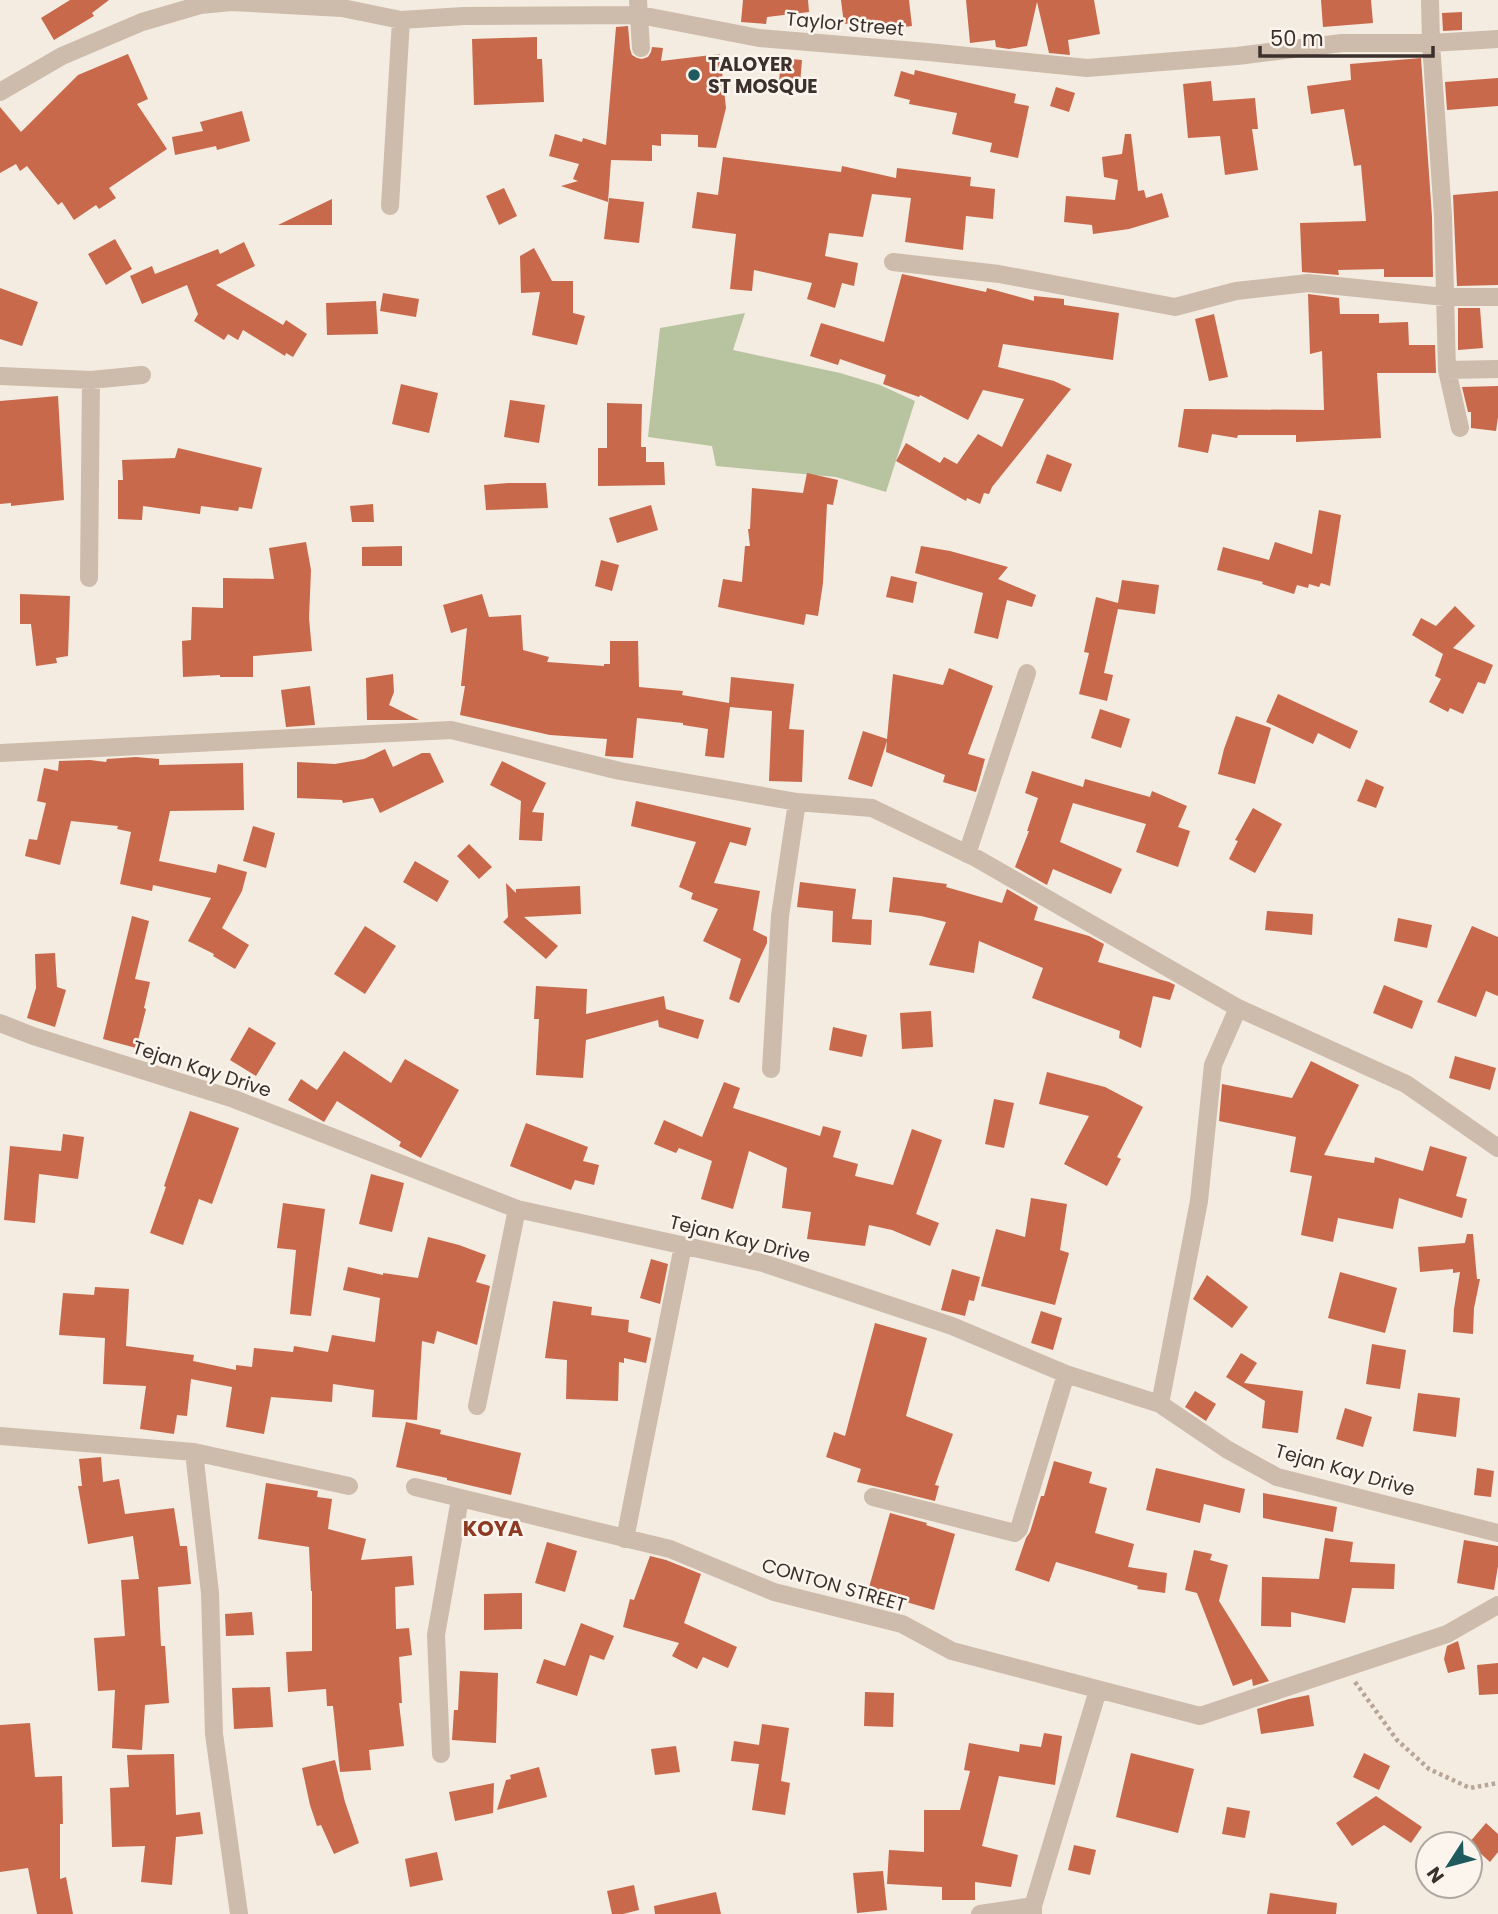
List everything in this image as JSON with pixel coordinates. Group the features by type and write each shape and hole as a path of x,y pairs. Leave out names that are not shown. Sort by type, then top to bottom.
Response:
{"street":[{"path":"1430,0 1443,216 1447,370 1460,428"},
{"name":"Taylor Street","path":"0,92 62,56 142,22 199,2 342,8 401,20 639,7 759,38 1087,68 1237,56 1342,43 1431,43 1498,39"},
{"path":"639,7 641,48"},
{"path":"390,206 401,20"},
{"path":"893,262 999,274 1175,307 1236,291 1308,283 1445,297 1498,297"},
{"path":"1447,370 1498,369"},
{"path":"0,376 91,380 142,375"},
{"path":"89,578 91,380"},
{"path":"967,854 1027,673"},
{"path":"0,753 451,730 620,771 797,802 872,808 967,854 1238,1009 1406,1084 1498,1149"},
{"path":"771,1069 780,915 797,802"},
{"path":"1160,1404 1199,1200 1213,1065 1238,1009"},
{"name":"Tejan Kay Drive","path":"0,1023 33,1037 234,1099 517,1209 763,1263 952,1325 1066,1374 1160,1404 1227,1450 1277,1477 1498,1533"},
{"path":"477,1406 517,1209"},
{"path":"625,1539 684,1245"},
{"path":"873,1497 1016,1533 1066,1374"},
{"path":"0,1436 194,1452 349,1486"},
{"path":"194,1452 210,1594 214,1734 239,1914"},
{"name":"CONTON STREET","path":"415,1487 670,1549 774,1592 902,1625 951,1651 1200,1716 1344,1667"},
{"path":"441,1755 436,1635 460,1499"},
{"path":"1344,1667 1447,1634 1498,1605"},
{"path":"980,1914 1033,1910 1098,1690"}],"path":[{"path":"1344,1667 1397,1740 1429,1769 1470,1788 1498,1783"}],"green space":[{"path":"745,313 733,350 840,373 880,385 915,401 886,492 836,477 716,466 712,446 648,437 660,328"}],"building":[{"path":"70,0 109,0 92,13 94,16 54,40 41,18"},
{"path":"743,0 808,0 809,12 767,17 766,24 741,22"},
{"path":"841,0 909,0 912,26 880,30 878,20 844,24"},
{"path":"966,0 1094,0 1100,34 1068,40 1070,55 1049,53 1037,2 1027,46 1009,49 996,47 995,40 970,43"},
{"path":"1321,0 1371,0 1373,23 1323,27"},
{"path":"1462,12 1462,30 1443,31 1442,13"},
{"path":"628,26 630,49 632,55 637,58 648,57 652,47 663,48 661,61 720,54 726,108 716,148 698,147 698,135 661,134 661,146 652,145 652,161 611,160 608,202 561,186 578,181 573,179 579,164 549,156 555,134 582,142 583,138 606,145 616,27"},
{"path":"537,37 537,59 542,59 544,102 474,105 472,39"},
{"path":"128,54 148,99 137,104 167,149 109,188 116,198 99,209 96,205 74,220 62,202 58,205 27,166 20,171 16,164 0,173 0,107 21,132 78,75"},
{"path":"781,58 802,60 800,84 779,82"},
{"path":"1421,58 1432,217 1433,277 1384,277 1384,269 1338,270 1339,275 1302,272 1300,223 1366,221 1361,165 1354,166 1344,109 1311,114 1307,86 1351,80 1350,64"},
{"path":"915,70 1016,94 1014,103 1029,106 1018,158 990,152 992,143 952,134 957,113 909,104 910,100 894,96 901,71 914,75"},
{"path":"1498,78 1498,106 1447,110 1445,82"},
{"path":"1211,81 1213,101 1255,98 1258,129 1252,129 1258,170 1225,175 1220,136 1188,138 1183,84"},
{"path":"1056,87 1075,93 1069,112 1050,106"},
{"path":"242,111 250,141 217,150 216,146 175,155 172,137 203,131 200,122"},
{"path":"1125,134 1131,134 1138,191 1144,190 1146,198 1162,193 1169,217 1129,229 1093,234 1092,225 1064,222 1066,196 1115,200 1118,180 1104,177 1102,157 1122,154"},
{"path":"723,157 841,172 842,166 896,178 897,168 971,177 970,186 995,189 993,219 966,216 963,250 905,242 911,198 872,194 863,237 829,233 825,256 858,263 854,286 842,283 835,308 807,299 812,283 754,270 752,291 730,289 736,234 692,228 697,192 718,195"},
{"path":"504,188 517,216 499,225 486,196"},
{"path":"1498,191 1498,285 1457,286 1453,195"},
{"path":"609,198 644,202 639,243 604,239"},
{"path":"332,199 332,225 278,225"},
{"path":"115,239 132,269 106,285 88,254"},
{"path":"244,242 255,266 216,285 283,325 286,320 307,334 293,357 286,353 285,356 243,330 238,340 228,334 224,340 194,321 198,314 187,285 142,304 130,276 152,266 155,274 218,249 220,254"},
{"path":"534,248 552,281 573,281 573,313 585,316 577,345 532,335 540,292 521,293 520,256"},
{"path":"902,274 986,292 987,288 1034,301 1034,296 1064,299 1064,305 1119,313 1113,360 1003,344 998,367 1054,381 1071,389 989,494 984,493 980,504 967,498 966,501 896,461 906,443 940,463 944,457 957,464 978,434 1002,447 1024,399 983,390 968,420 920,395 919,397 883,384 886,375 840,359 838,365 810,356 821,323 884,342"},
{"path":"0,288 38,302 22,346 0,339"},
{"path":"383,293 419,299 416,317 380,311"},
{"path":"1308,294 1339,298 1340,314 1379,314 1379,323 1408,322 1409,345 1435,345 1436,373 1377,373 1381,438 1296,442 1296,435 1238,435 1237,438 1212,434 1208,453 1178,447 1184,409 1324,410 1322,351 1310,354"},
{"path":"376,301 378,334 327,335 326,303"},
{"path":"1458,308 1480,308 1483,348 1458,350"},
{"path":"1214,314 1228,377 1209,381 1195,319"},
{"path":"401,384 438,393 429,433 392,424"},
{"path":"1498,386 1496,431 1471,428 1471,412 1468,412 1462,387"},
{"path":"58,396 64,500 11,506 11,503 0,504 0,401"},
{"path":"510,400 545,405 539,443 504,437"},
{"path":"607,403 642,404 641,447 646,447 646,462 664,462 665,485 598,486 598,448 607,448"},
{"path":"178,448 262,468 252,509 239,507 238,511 201,506 200,514 143,506 142,520 118,519 118,480 123,480 122,460 175,458"},
{"path":"1047,454 1072,464 1061,492 1036,483"},
{"path":"807,473 838,480 833,505 827,504 823,583 818,616 806,614 804,625 718,607 723,579 742,582 745,546 750,546 748,529 752,488 803,493"},
{"path":"546,483 548,508 486,510 484,485"},
{"path":"373,504 374,522 352,522 350,506"},
{"path":"651,505 658,530 617,543 609,518"},
{"path":"1319,510 1341,515 1330,586 1321,583 1319,587 1309,584 1308,588 1297,585 1294,594 1262,584 1263,582 1217,570 1223,547 1269,560 1275,542 1312,554"},
{"path":"306,542 311,570 309,618 312,651 253,656 253,677 183,677 182,641 191,640 192,607 223,608 223,578 274,579 269,548"},
{"path":"402,546 402,566 362,566 362,547"},
{"path":"921,546 1008,567 998,579 1036,595 1032,607 1007,600 998,639 974,633 983,593 915,573"},
{"path":"601,560 619,565 612,591 595,586"},
{"path":"891,576 917,582 913,603 886,597"},
{"path":"1122,580 1159,585 1155,614 1118,609 1104,673 1113,675 1107,701 1079,694 1089,653 1084,652 1096,597 1118,603"},
{"path":"20,594 70,596 68,656 56,658 57,663 36,666 31,624 20,624"},
{"path":"482,594 489,617 521,615 523,650 549,657 547,662 604,666 610,664 610,641 638,641 639,687 683,691 682,695 729,703 731,677 794,684 789,729 804,730 802,782 769,781 772,711 730,707 724,758 705,756 708,729 683,723 637,718 633,758 605,756 607,739 550,735 460,715 465,686 461,686 467,628 451,633 443,605"},
{"path":"1455,606 1475,626 1453,648 1493,665 1485,684 1478,682 1463,714 1450,708 1448,712 1429,702 1441,679 1435,676 1443,654 1412,635 1421,618 1436,626"},
{"path":"949,668 993,686 968,754 985,759 976,792 943,782 945,775 886,752 887,741 872,787 848,779 863,731 887,739 893,674 943,685"},
{"path":"393,674 394,692 389,705 419,720 367,720 366,678"},
{"path":"310,686 315,725 286,727 281,690"},
{"path":"1278,694 1358,731 1350,749 1318,733 1313,744 1266,722"},
{"path":"1100,709 1130,719 1121,748 1091,738"},
{"path":"1236,716 1271,728 1255,784 1218,774"},
{"path":"385,749 393,767 422,753 430,753 444,782 380,813 373,798 343,803 342,800 297,798 297,762 335,764 364,759"},
{"path":"107,759 159,759 159,765 243,763 244,810 170,811 159,861 216,873 218,864 247,872 242,891 222,928 249,945 235,969 213,956 214,954 188,941 211,898 153,885 152,891 120,884 131,832 117,829 118,826 71,821 60,865 25,856 29,839 37,840 46,803 37,801 44,768 58,771 59,761 106,762"},
{"path":"502,761 546,783 532,812 544,813 542,841 519,840 521,801 490,785"},
{"path":"1032,771 1083,787 1085,779 1150,797 1152,791 1187,806 1178,827 1190,831 1178,867 1136,852 1146,824 1073,803 1060,842 1122,869 1111,894 1053,869 1047,885 1015,867 1038,798 1025,793"},
{"path":"1366,779 1384,787 1376,808 1357,801"},
{"path":"636,801 751,828 746,846 730,842 714,883 760,891 753,930 767,937 767,943 739,1003 729,999 741,959 703,941 718,909 691,899 693,893 679,887 696,842 631,826"},
{"path":"1253,808 1282,824 1255,873 1229,859 1238,841 1235,840"},
{"path":"253,826 275,833 266,868 243,861"},
{"path":"469,844 492,867 479,879 457,856"},
{"path":"415,861 449,881 437,902 403,882"},
{"path":"893,877 947,884 946,887 1002,903 1007,889 1038,907 1034,920 1089,936 1104,944 1098,962 1175,985 1170,1000 1153,996 1141,1048 1119,1038 1120,1031 1032,998 1043,968 979,941 974,973 929,965 946,922 889,912"},
{"path":"800,882 856,889 852,919 872,920 871,945 832,942 833,911 797,907"},
{"path":"506,883 516,893 516,889 580,886 581,914 524,917 558,946 546,959 503,922 508,917"},
{"path":"1267,911 1313,914 1312,935 1265,930"},
{"path":"132,916 149,921 135,979 150,982 136,1048 103,1039"},
{"path":"1398,918 1432,925 1427,948 1394,941"},
{"path":"365,926 396,946 365,994 334,974"},
{"path":"1472,926 1498,937 1498,996 1486,991 1476,1017 1437,1002"},
{"path":"55,953 57,987 66,990 55,1027 27,1018 36,988 35,954"},
{"path":"1384,985 1423,1001 1412,1029 1373,1013"},
{"path":"536,986 587,989 586,1014 664,996 666,1009 704,1020 698,1039 659,1027 658,1020 586,1040 583,1078 536,1075 539,1019 534,1019"},
{"path":"931,1011 933,1047 902,1049 900,1013"},
{"path":"249,1027 276,1043 256,1076 230,1060"},
{"path":"833,1027 867,1035 862,1057 829,1050"},
{"path":"344,1051 391,1083 405,1059 459,1090 421,1158 399,1146 401,1142 337,1101 324,1122 288,1100 301,1079 317,1090"},
{"path":"1455,1056 1496,1068 1490,1090 1449,1078"},
{"path":"1311,1061 1359,1085 1324,1155 1374,1163 1375,1157 1423,1171 1430,1146 1467,1157 1456,1196 1467,1199 1462,1218 1399,1198 1393,1229 1338,1218 1333,1242 1301,1235 1312,1176 1290,1172 1296,1137 1219,1121 1222,1084 1292,1098"},
{"path":"1047,1072 1105,1087 1143,1107 1117,1157 1121,1159 1107,1186 1064,1164 1089,1116 1039,1104"},
{"path":"724,1082 740,1088 733,1108 820,1136 823,1126 841,1131 833,1157 858,1164 855,1176 893,1185 912,1129 942,1140 916,1214 939,1223 930,1246 892,1230 869,1225 865,1246 807,1239 811,1212 782,1208 787,1168 749,1151 733,1209 701,1199 712,1161 679,1148 676,1153 654,1144 664,1120 702,1137"},
{"path":"994,1099 1014,1103 1004,1148 985,1144"},
{"path":"190,1111 239,1128 212,1204 199,1199 183,1245 150,1233"},
{"path":"526,1123 588,1147 583,1161 599,1165 594,1185 575,1180 571,1190 510,1166"},
{"path":"63,1134 84,1137 78,1179 39,1174 35,1223 4,1220 10,1146 61,1151"},
{"path":"371,1174 404,1183 392,1232 359,1224"},
{"path":"1031,1198 1067,1204 1060,1250 1069,1253 1055,1305 981,1286 996,1229 1025,1237"},
{"path":"283,1203 325,1209 311,1316 290,1314 296,1250 277,1248"},
{"path":"1467,1234 1473,1234 1477,1279 1480,1279 1474,1308 1473,1334 1453,1332 1460,1272 1453,1273 1453,1269 1420,1272 1418,1247 1465,1243"},
{"path":"428,1237 486,1255 476,1282 490,1286 477,1345 437,1331 434,1344 422,1341 417,1420 372,1417 374,1390 333,1384 332,1402 271,1397 264,1434 226,1427 232,1387 191,1379 187,1416 177,1415 174,1434 140,1429 146,1386 103,1384 105,1338 59,1335 63,1293 94,1295 95,1287 129,1289 126,1346 194,1355 193,1361 236,1370 236,1365 252,1367 254,1348 293,1352 294,1346 328,1352 332,1335 375,1342 380,1298 343,1290 348,1267 383,1275 418,1278"},
{"path":"651,1259 668,1264 660,1304 640,1298"},
{"path":"952,1269 980,1277 974,1301 969,1300 965,1316 941,1310"},
{"path":"1340,1272 1397,1288 1385,1333 1328,1318"},
{"path":"1207,1275 1248,1307 1232,1328 1193,1299"},
{"path":"553,1301 592,1307 591,1315 629,1320 628,1332 651,1338 646,1363 624,1358 624,1363 619,1362 618,1401 566,1399 567,1360 545,1358"},
{"path":"1041,1311 1062,1318 1053,1350 1031,1343"},
{"path":"875,1323 927,1338 906,1416 953,1434 935,1485 939,1486 935,1501 857,1482 861,1469 826,1457 834,1432 845,1436"},
{"path":"1372,1344 1406,1350 1400,1389 1366,1384"},
{"path":"1241,1353 1257,1363 1244,1383 1303,1391 1298,1433 1262,1428 1265,1401 1226,1377"},
{"path":"1195,1391 1216,1404 1206,1421 1185,1407"},
{"path":"1418,1393 1460,1398 1456,1437 1413,1431"},
{"path":"1345,1408 1372,1417 1363,1447 1336,1439"},
{"path":"406,1422 441,1430 440,1434 521,1453 511,1495 396,1467"},
{"path":"101,1457 103,1482 119,1479 125,1514 174,1508 180,1546 187,1546 191,1584 158,1587 161,1646 165,1646 169,1703 145,1705 142,1750 112,1748 115,1690 98,1691 94,1638 125,1636 121,1580 139,1579 133,1536 88,1544 78,1486 82,1486 79,1459"},
{"path":"1054,1461 1092,1472 1089,1483 1107,1488 1095,1533 1134,1544 1128,1567 1167,1573 1165,1593 1137,1589 1138,1586 1056,1562 1049,1582 1015,1570 1041,1496 1044,1496"},
{"path":"1156,1468 1245,1489 1240,1513 1204,1504 1200,1523 1146,1510"},
{"path":"1477,1468 1494,1471 1491,1497 1474,1495"},
{"path":"266,1483 318,1491 317,1497 332,1499 328,1529 366,1539 361,1560 412,1556 414,1585 395,1587 396,1629 409,1628 412,1655 399,1657 402,1703 399,1703 404,1746 369,1750 371,1770 340,1772 333,1706 327,1706 326,1689 288,1692 286,1652 312,1651 309,1547 258,1539"},
{"path":"1263,1493 1337,1507 1333,1532 1263,1518"},
{"path":"890,1513 955,1534 934,1610 868,1591"},
{"path":"1325,1538 1353,1542 1350,1562 1395,1564 1394,1589 1352,1588 1345,1623 1291,1612 1291,1627 1261,1626 1262,1577 1319,1579"},
{"path":"1464,1540 1498,1546 1494,1590 1457,1583"},
{"path":"547,1542 577,1551 565,1592 535,1583"},
{"path":"1194,1550 1212,1554 1210,1560 1228,1565 1219,1601 1269,1681 1253,1686 1252,1679 1233,1686 1197,1593 1185,1590"},
{"path":"650,1556 701,1574 684,1623 737,1647 728,1668 703,1657 697,1669 672,1656 679,1643 623,1627 630,1599 634,1600"},
{"path":"522,1593 522,1629 484,1630 484,1594"},
{"path":"252,1612 254,1635 226,1636 225,1614"},
{"path":"581,1623 614,1636 604,1660 590,1655 577,1696 536,1683 544,1659 565,1666"},
{"path":"1458,1641 1465,1669 1448,1673 1444,1659 1447,1646"},
{"path":"1498,1663 1498,1694 1479,1695 1477,1665"},
{"path":"460,1671 498,1673 496,1743 452,1740 454,1710 458,1710"},
{"path":"270,1687 273,1727 234,1729 232,1688"},
{"path":"865,1692 894,1693 893,1727 864,1726"},
{"path":"1309,1695 1314,1726 1261,1734 1257,1709"},
{"path":"30,1723 35,1777 62,1776 60,1879 66,1877 73,1914 37,1914 28,1868 0,1872 0,1725"},
{"path":"762,1724 789,1728 781,1781 790,1783 785,1815 752,1810 759,1764 731,1761 734,1741 759,1745"},
{"path":"1044,1733 1062,1736 1055,1785 999,1776 982,1846 1018,1855 1011,1887 975,1882 975,1900 942,1900 942,1887 887,1884 889,1850 924,1852 924,1810 960,1810 970,1771 964,1770 969,1743 1019,1752 1020,1744 1041,1747"},
{"path":"676,1746 680,1772 655,1775 651,1749"},
{"path":"1131,1753 1194,1769 1178,1833 1116,1817"},
{"path":"1364,1753 1390,1766 1379,1790 1353,1777"},
{"path":"174,1754 176,1815 200,1812 203,1834 176,1837 172,1885 141,1882 145,1846 112,1847 110,1788 129,1787 127,1755"},
{"path":"335,1760 359,1843 334,1854 321,1825 317,1826 302,1768"},
{"path":"539,1767 547,1797 497,1810 506,1780 511,1779 510,1775"},
{"path":"494,1783 493,1813 455,1821 449,1792"},
{"path":"1376,1796 1422,1827 1414,1830 1411,1843 1384,1825 1352,1846 1336,1823"},
{"path":"1227,1807 1250,1811 1245,1838 1222,1834"},
{"path":"1486,1823 1498,1834 1498,1852 1490,1862 1484,1857 1484,1830 1480,1830"},
{"path":"1074,1845 1096,1850 1090,1875 1068,1870"},
{"path":"437,1852 443,1880 410,1887 405,1859"},
{"path":"883,1871 887,1910 857,1913 853,1873"},
{"path":"634,1885 639,1910 612,1914 607,1891"},
{"path":"716,1892 721,1914 655,1914 654,1906"},
{"path":"1270,1893 1337,1903 1336,1914 1267,1914"}],"place":[{"name":"TALOYER ST MOSQUE","path":"694,75"}],"district":[{"name":"KOYA","path":"493,1528"}]}
